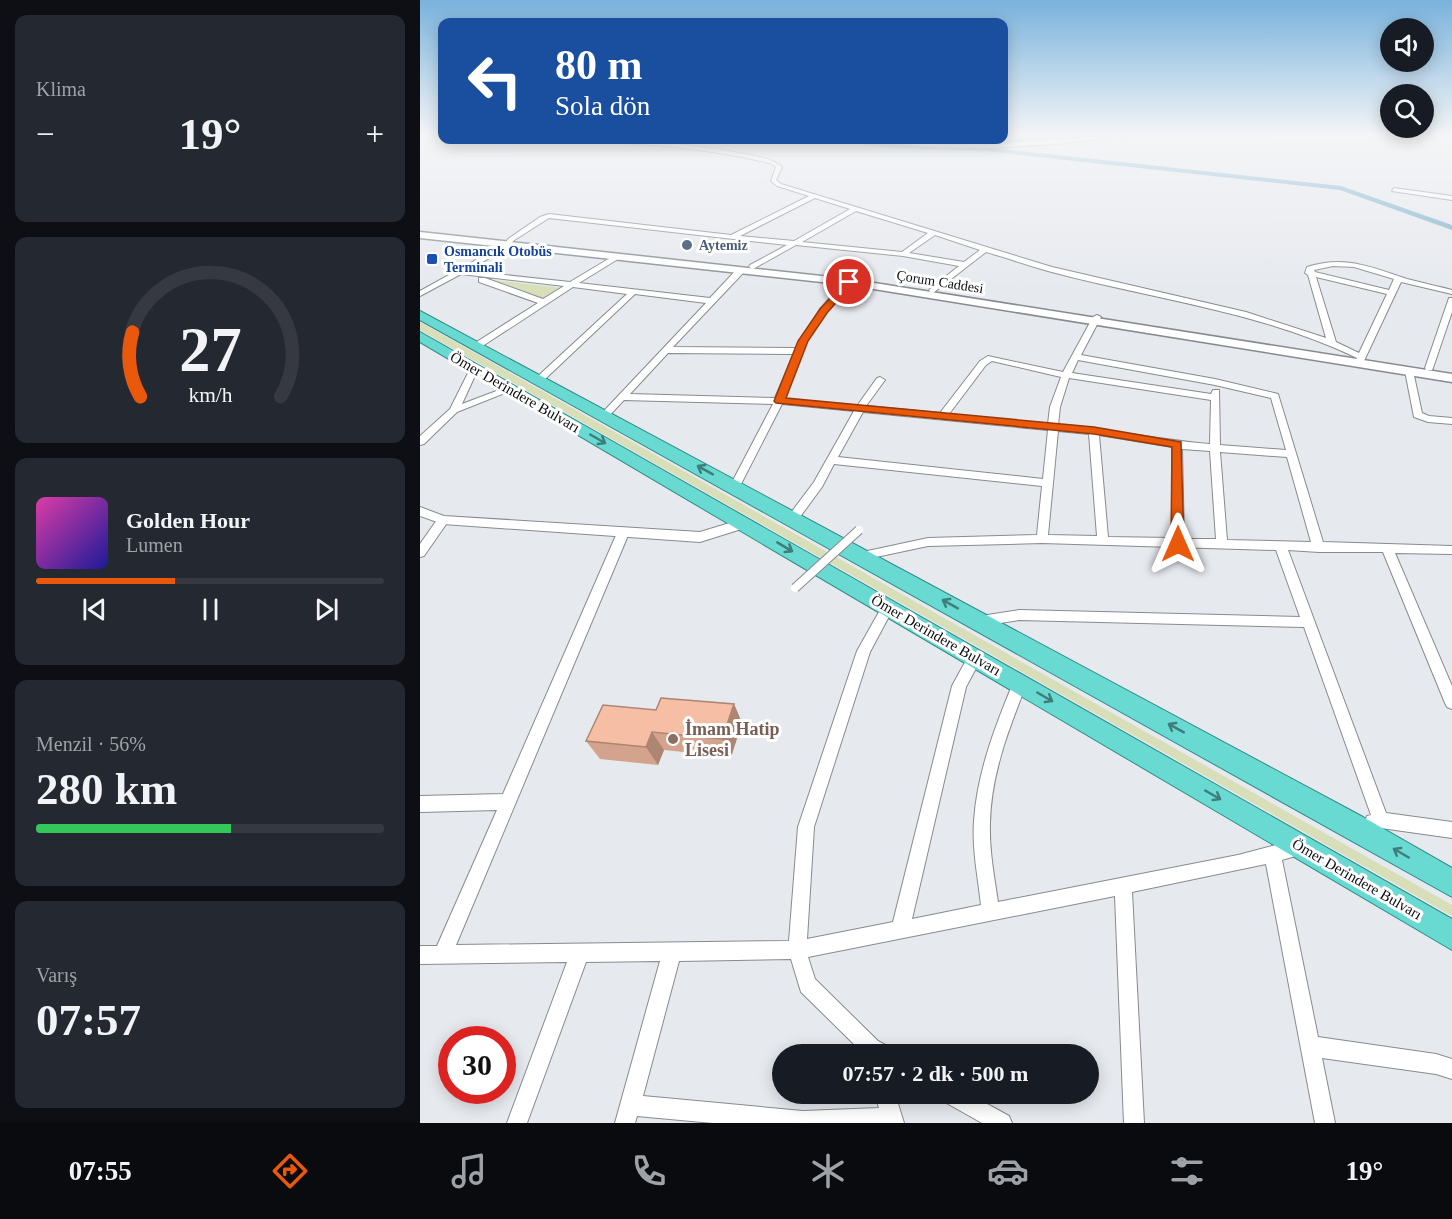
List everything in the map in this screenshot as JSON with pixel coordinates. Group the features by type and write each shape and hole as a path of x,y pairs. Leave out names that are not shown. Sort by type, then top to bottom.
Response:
{"highway":[{"name":"Ömer Derindere Bulvarı","path":"420,315 1354,826 1452,883"},
{"name":"Ömer Derindere Bulvarı","path":"420,336 1452,934"}],"main road":[{"name":"Çorum Caddesi","path":"420,231 615,257 849,282 1452,372"},
{"name":"Çorum Caddesi","path":"420,235 856,278 1096,320"},
{"name":"Çorum Caddesi","path":"1360,360 1452,378"}],"street":[{"path":"790,188 1050,269 1243,314 1332,343 1360,360 1398,279"},
{"path":"1394,190 1452,198"},
{"path":"732,237 815,196"},
{"path":"753,267 855,209"},
{"path":"420,294 509,243 542,218 549,216 903,254 966,265"},
{"path":"903,254 935,232"},
{"path":"933,291 984,250"},
{"path":"478,345 615,257"},
{"path":"1332,343 1309,273 1310,269 1323,264 1346,262 1365,266 1398,279 1452,292"},
{"path":"605,416 741,270"},
{"path":"460,272 712,301"},
{"path":"460,272 543,302"},
{"path":"1309,273 1393,293"},
{"path":"735,486 779,401 803,341 823,311 849,282"},
{"path":"540,380 633,292"},
{"path":"1429,368 1452,300"},
{"path":"1042,539 1055,407 1066,375 1096,320"},
{"path":"666,350 799,351"},
{"path":"1076,357 1215,382 1275,396 1319,548"},
{"path":"943,416 988,359 999,358 1066,375 1216,398"},
{"path":"454,410 474,369"},
{"path":"1408,371 1417,415 1428,419 1452,421"},
{"path":"793,518 818,484 860,408 880,380"},
{"path":"1215,382 1215,448 1222,545"},
{"path":"423,436 454,410 510,389"},
{"path":"622,397 779,401 1094,431 1177,445 1291,454"},
{"path":"1094,431 1103,541"},
{"path":"1177,445 1178,544"},
{"path":"832,460 1047,483"},
{"path":"420,512 443,520 700,537 746,523"},
{"path":"420,553 443,520"},
{"path":"795,588 860,530"},
{"path":"443,954 623,533"},
{"path":"862,556 928,542 1042,539 1452,550"},
{"path":"1281,547 1381,820"},
{"path":"1387,549 1452,703"},
{"path":"867,1044 808,986 797,950 806,827 864,651 888,607"},
{"path":"981,621 1019,615 1307,622"},
{"path":"900,930 949,723 960,686 975,657"},
{"path":"990,912 982,843 984,798 992,757 1020,683"},
{"path":"420,804 509,802"},
{"path":"1354,826 1381,820 1452,830"},
{"path":"420,955 797,950 1123,886 1302,846"},
{"path":"1272,854 1325,1123"},
{"path":"1123,886 1134,1123"},
{"path":"672,952 627,1114 803,1121 893,1120 888,1104"},
{"path":"517,1123 580,953"},
{"path":"1310,1046 1436,1064 1452,1069"},
{"path":"968,1104 1002,1123"}],"green space":[{"path":"493,280 561,288 542,300"},
{"path":"420,322 1452,905 1452,916 420,330"}],"building":[{"path":"661,698 734,704 722,739 652,732 646,747 586,741 603,705 656,710"}],"waterway":[{"path":"1342,188 1452,228"}],"place":[{"name":"Aytemiz","path":"687,245"},
{"name":"Osmancık Otobüs Terminali","path":"432,259"},
{"name":"İmam Hatip Lisesi","path":"673,739"}],"route":[{"path":"849,282 823,311 803,341 779,401 1094,431 1177,445 1178,544"}]}
